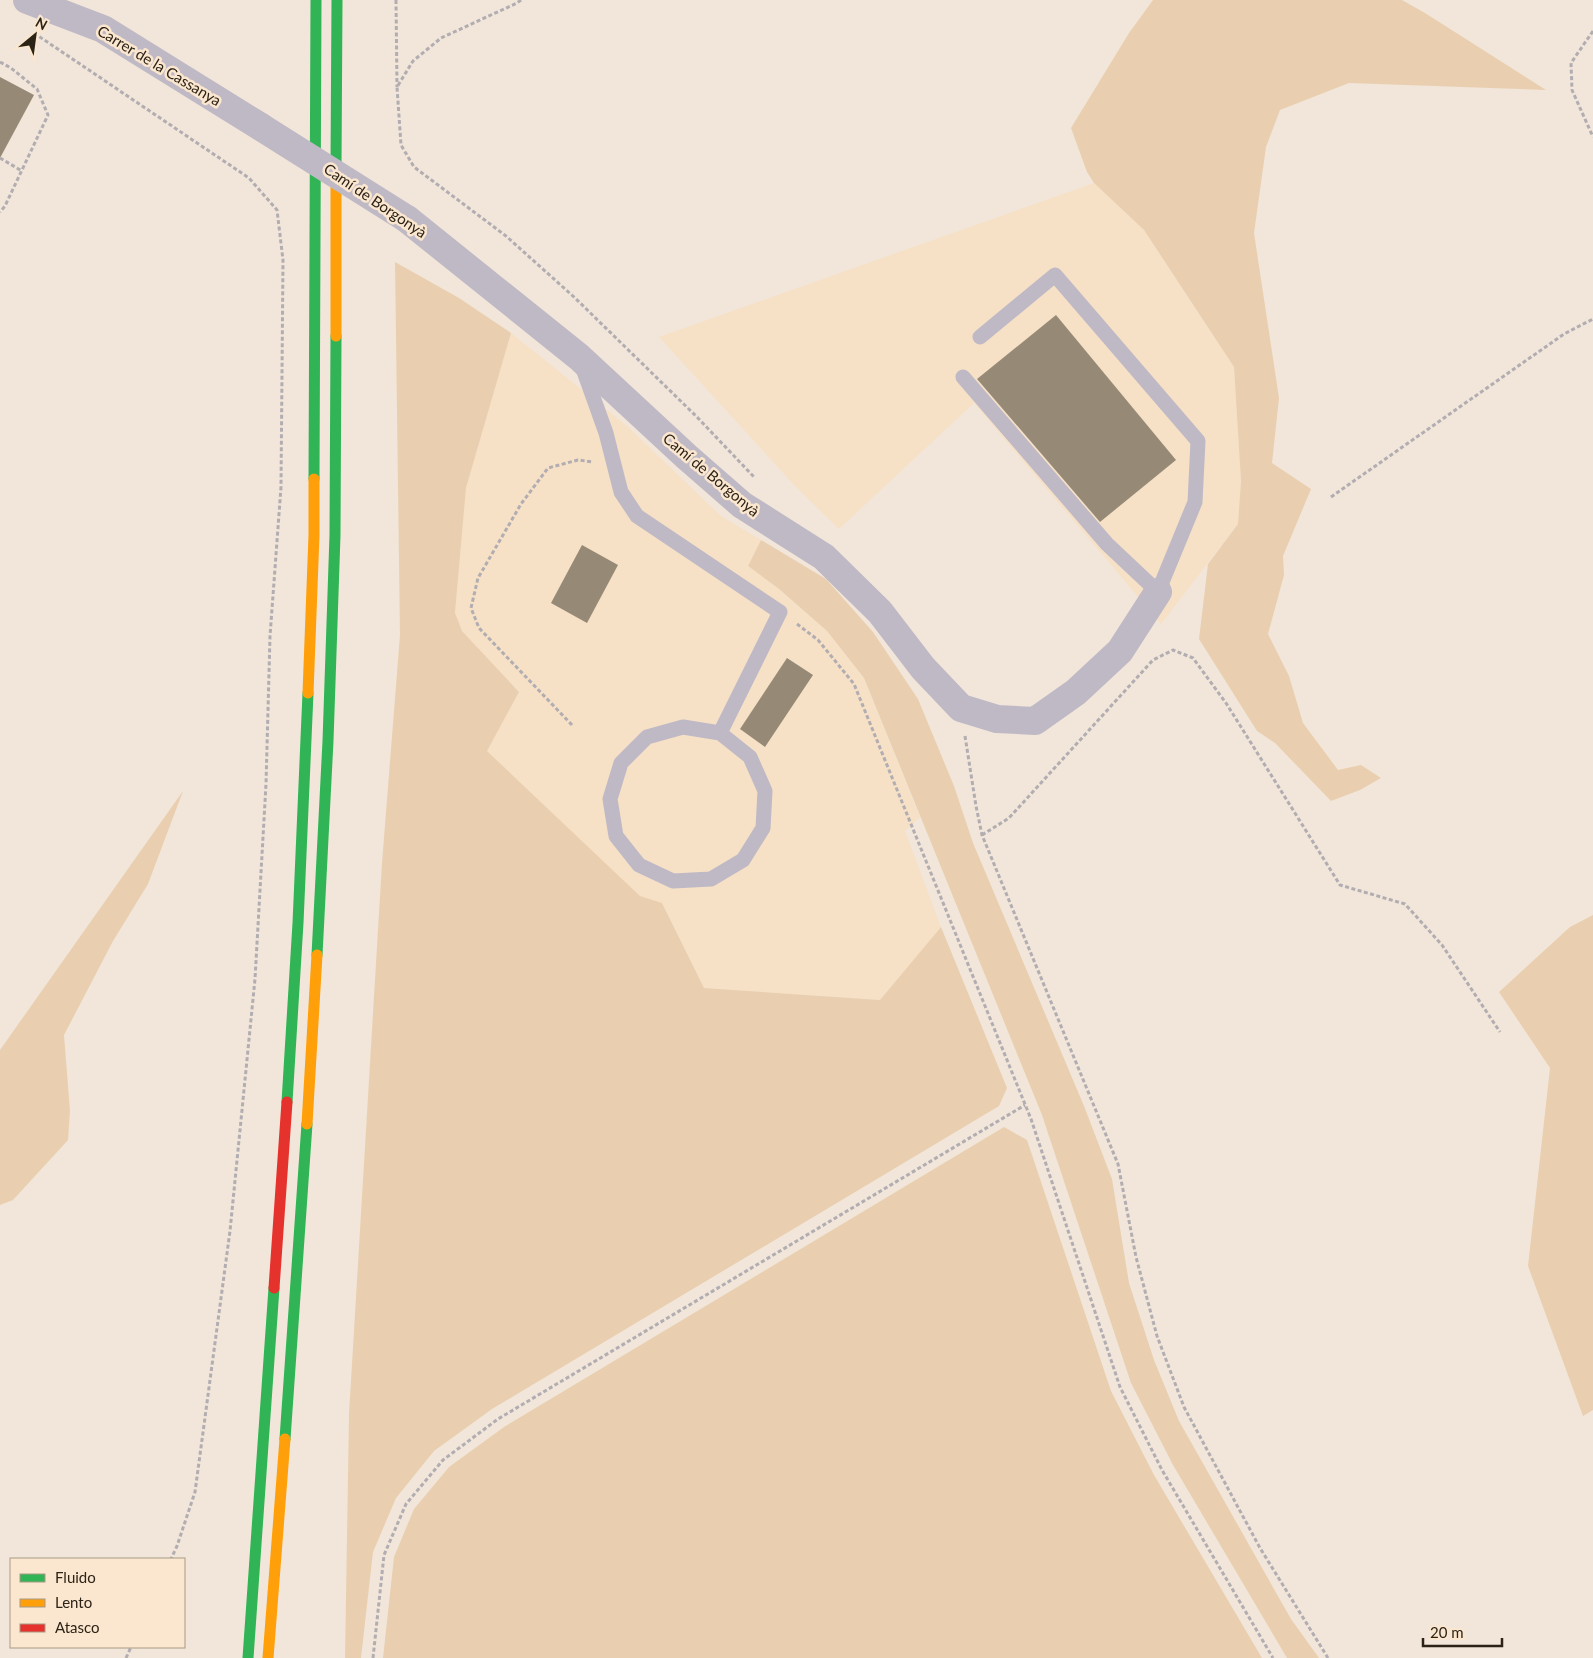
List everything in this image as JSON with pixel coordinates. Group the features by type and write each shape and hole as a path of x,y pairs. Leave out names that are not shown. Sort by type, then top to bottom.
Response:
{"highway":[{"path":"248,1658 298,923 306,740 314,535 316,0"},
{"path":"268,1658 298,1268 328,741 335,535 337,0"}],"street":[{"name":"Carrer de la Cassanya","path":"27,0 103,29 261,127"},
{"name":"Camí de Borgonyà","path":"261,127 407,218 579,357 742,505 824,556 880,612 923,668 961,708 997,719 1035,721 1076,692 1120,650 1158,592"}],"lane":[{"path":"963,377 1107,544 1158,592 1195,502 1198,441 1055,275 980,337"},
{"path":"579,357 606,433 621,492 637,516 780,612 720,734"},
{"path":"683,726 720,734 750,757 765,791 762,828 743,860 711,879 673,881 639,866 616,836 610,799 621,764 647,737 683,726"}],"path":[{"path":"396,0 397,86 401,145 414,167 506,236 574,297 696,416 756,478"},
{"path":"397,86 413,62 442,38 521,0"},
{"path":"29,30 249,178 276,210 283,260 281,487 270,636 266,784 255,979 230,1231 195,1492 171,1558"},
{"path":"1593,31 1571,63 1572,90 1593,137"},
{"path":"0,62 11,68 37,90 48,115 5,206 0,212"},
{"path":"0,158 22,170"},
{"path":"1330,497 1564,334 1593,319"},
{"path":"572,725 479,628 471,608 478,578 521,504 548,468 578,460 614,465"},
{"path":"780,612 818,640 854,684 1025,1105 1120,1388 1162,1470 1273,1658"},
{"path":"982,835 1009,818 1153,660 1174,650 1193,658 1226,703 1340,885 1405,904 1442,945 1500,1032"},
{"path":"961,708 982,835 1118,1164 1136,1257 1157,1336 1184,1407 1260,1548 1328,1658"},
{"path":"373,1658 384,1555 406,1504 443,1460 498,1419 1025,1105"}],"shaded area":[{"path":"1153,0 1402,0 1546,90 1349,83 1280,110 1266,147 1254,233 1279,398 1272,463 1311,489 1283,556 1284,575 1268,634 1289,676 1303,723 1338,770 1361,765 1381,778 1360,790 1331,801 1275,743 1257,731 1199,639 1208,564 1238,524 1241,481 1234,367 1144,230 1094,183 1087,172 1071,128 1129,33"},
{"path":"1094,183 1144,230 1234,367 1241,481 1238,524 1161,624 974,403 839,529 795,486 659,337"},
{"path":"395,262 459,298 511,333 466,488 455,613 462,631 519,692 487,751 640,896 662,903 704,988 880,1000 941,927 1007,1088 999,1106 492,1409 434,1451 396,1498 373,1552 361,1658 345,1658 349,1414 382,863 400,635"},
{"path":"511,333 627,426 721,516 761,540 748,566 779,589 827,631 864,678 920,817 905,831 941,927 881,1000 703,988 662,903 640,897 486,751 519,692 462,631 455,613 466,488"},
{"path":"761,540 826,579 873,632 918,699 954,786 973,843 1084,1106 1112,1179 1129,1283 1154,1360 1179,1421 1291,1619 1319,1658 1287,1658 1173,1465 1131,1383 1042,1115 864,678 827,631 779,589 748,566"},
{"path":"183,791 148,884 113,941 64,1035 70,1111 68,1140 13,1200 0,1205 0,1050"},
{"path":"1593,915 1593,1410 1583,1416 1528,1266 1550,1068 1499,992 1570,927"},
{"path":"1004,1127 1027,1140 1111,1391 1154,1475 1262,1658 383,1658 394,1557 414,1509 449,1467 504,1427"}],"building":[{"path":"0,77 34,95 0,158"},
{"path":"1056,315 1176,460 1100,522 977,379"},
{"path":"582,545 618,565 587,623 551,603"},
{"path":"787,658 813,675 765,747 740,729"}],"traffic: fast":[{"path":"314,479 316,0"},
{"path":"336,165 337,0"},
{"path":"317,955 328,741 335,535 336,336"},
{"path":"287,1102 298,923 308,693"},
{"path":"285,1439 307,1124"},
{"path":"248,1658 274,1288"}],"traffic: slow":[{"path":"336,165 336,336"},
{"path":"308,693 314,535 314,479"},
{"path":"307,1124 317,955"},
{"path":"268,1658 285,1439"}],"traffic: jam":[{"path":"274,1288 287,1102"}]}
